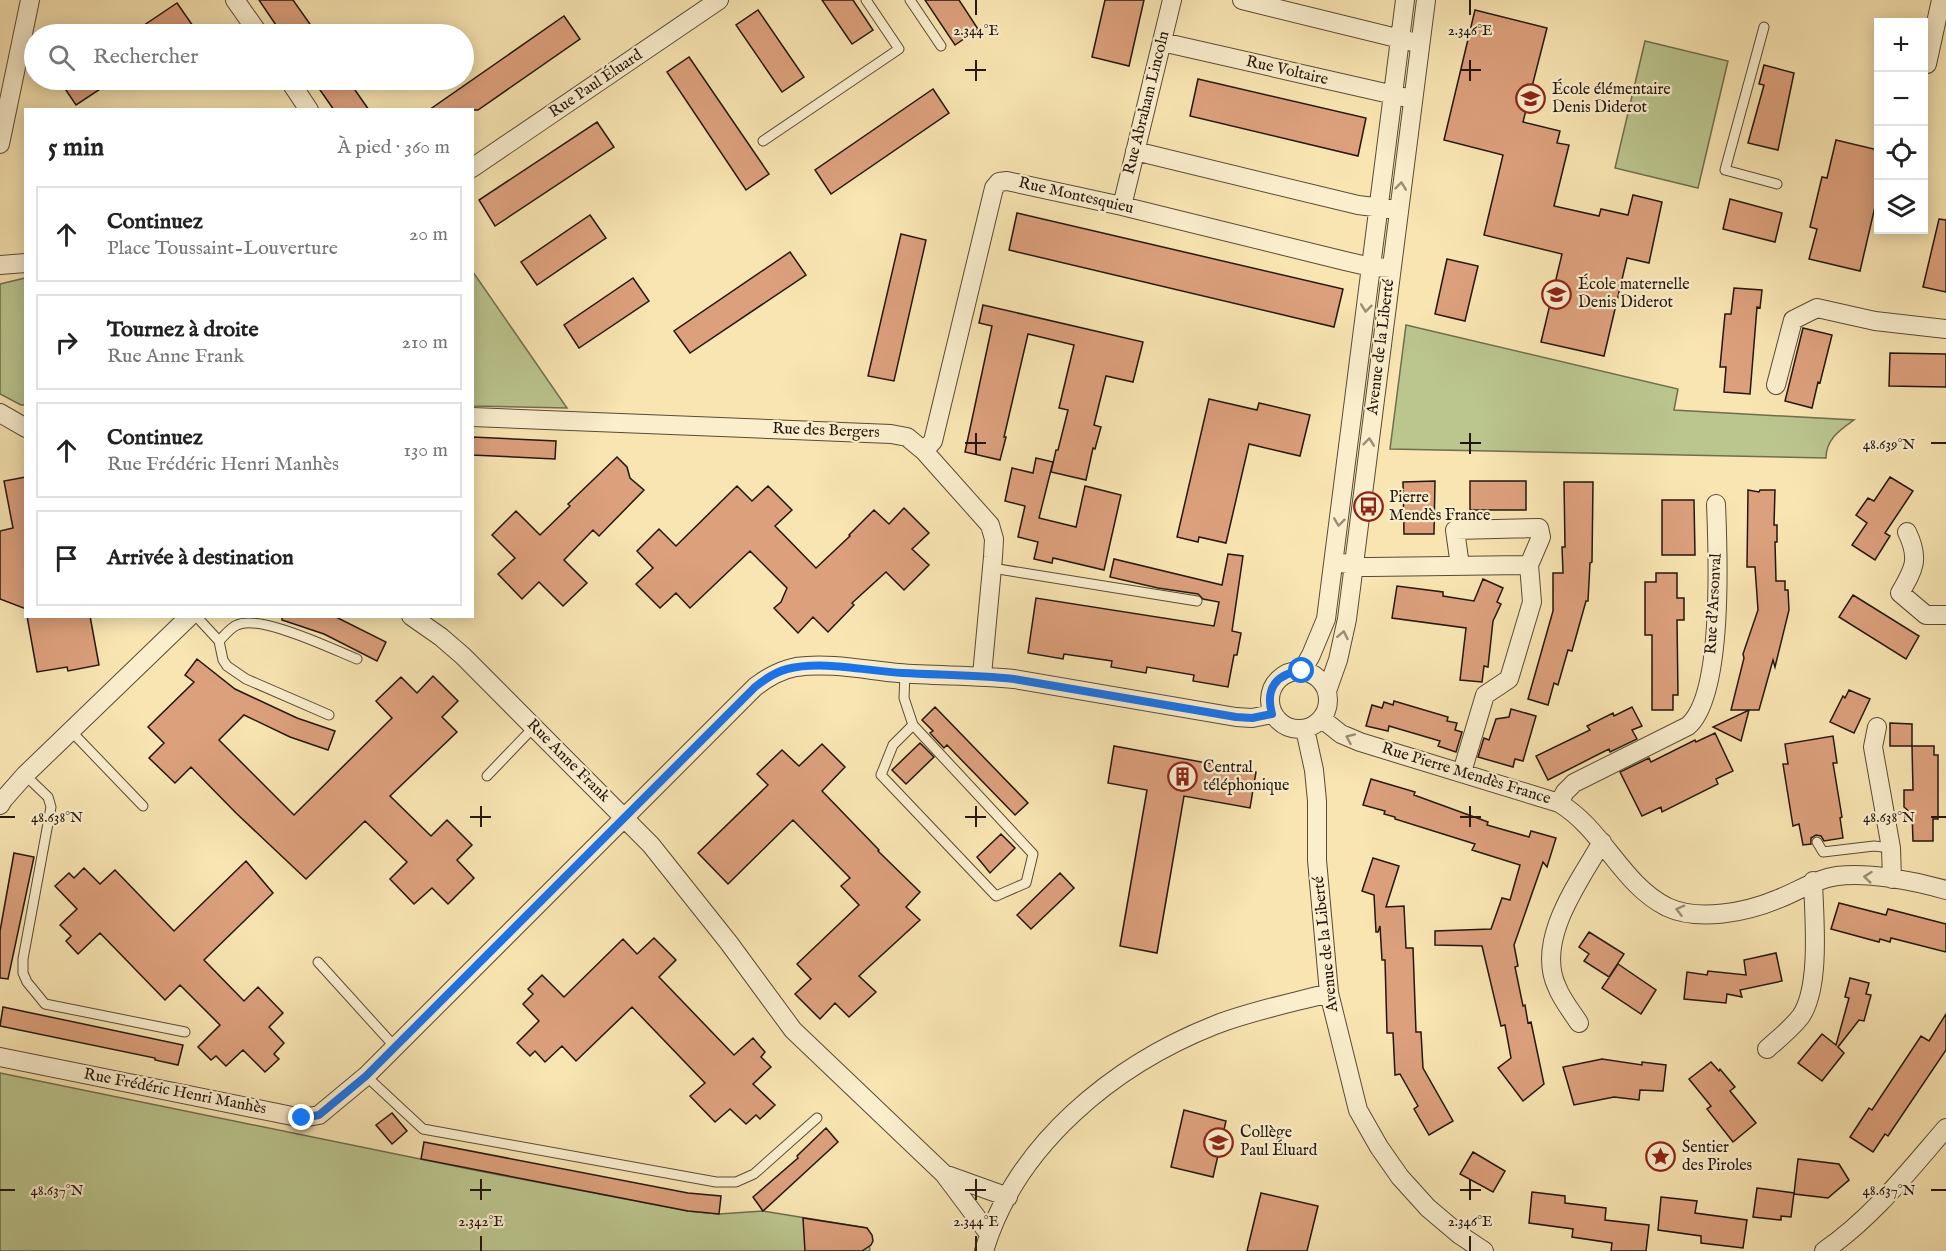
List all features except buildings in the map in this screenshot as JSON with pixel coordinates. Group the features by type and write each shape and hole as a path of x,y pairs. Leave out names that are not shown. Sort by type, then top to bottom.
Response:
{"street":[{"path":"25,24 30,0"},
{"path":"235,0 251,24"},
{"name":"Rue Paul Éluard","path":"474,167 719,0"},
{"name":"Rue Abraham Lincoln","path":"1122,206 1172,0"},
{"path":"1242,0 1420,43"},
{"name":"Avenue de la Liberté","path":"1302,671 1311,656 1326,619 1405,0"},
{"name":"Avenue de la Liberté","path":"1327,691 1338,660 1347,619 1426,0"},
{"path":"1928,59 1941,0"},
{"path":"0,144 24,29"},
{"name":"Rue Voltaire","path":"1162,42 1413,99"},
{"path":"296,90 308,108"},
{"path":"1135,151 1358,205 1398,210"},
{"name":"Rue Montesquieu","path":"924,450 933,441 994,189 999,182 1007,181 1122,206 1371,267 1392,268"},
{"path":"0,265 24,263"},
{"path":"1776,385 1793,320 1817,308 1875,321 1946,329"},
{"path":"0,413 24,427"},
{"name":"Rue des Bergers","path":"474,417 891,434 907,437 924,450 990,525 994,539 982,675"},
{"name":"Rue d'Arsonval","path":"1559,803 1574,783 1688,726 1699,714 1710,671 1717,624 1716,504"},
{"path":"1460,566 1455,530 1539,528 1541,537 1529,565 1532,602 1509,679 1485,695 1462,772"},
{"path":"1907,532 1915,549 1913,570 1900,594 1926,615 1946,615"},
{"path":"1334,561 1370,567 1529,565"},
{"path":"0,805 26,774 188,618"},
{"name":"Rue Anne Frank","path":"414,618 463,656 651,845 715,925 793,1030 944,1174"},
{"path":"624,818 755,687 785,670 814,666 905,673 982,675 1236,717 1252,718 1272,714"},
{"path":"1302,671 1312,674 1321,681 1327,691 1327,710 1315,725 1296,730 1278,722 1272,714 1269,703 1274,683 1291,672 1302,671"},
{"name":"Rue Pierre Mendès France","path":"1322,718 1341,734 1360,742 1559,803 1580,818 1647,895 1668,907 1688,913 1737,912 1778,900 1813,881 1838,876 1856,875 1892,879 1946,890"},
{"path":"1877,727 1873,747 1891,848 1892,879"},
{"name":"Avenue de la Liberté","path":"1305,729 1314,770 1317,801 1317,860 1329,993 1358,1110 1379,1147 1400,1177 1428,1208 1460,1235 1484,1251"},
{"name":"Rue Frédéric Henri Manhès","path":"0,1058 302,1118 319,1115 366,1076 624,818"},
{"path":"1579,1023 1556,987 1550,957 1556,927 1602,842"},
{"path":"1767,1049 1800,1017 1808,1001 1813,981 1813,881"},
{"path":"987,1243 1008,1197 1025,1169 1059,1127 1084,1103 1115,1079 1155,1054 1216,1025 1329,993"},
{"path":"1824,1251 1877,1208 1946,1128"},
{"path":"944,1174 1008,1197"},
{"path":"944,1174 987,1243"}],"lane":[{"path":"763,141 899,49 866,0"},
{"path":"910,0 941,46"},
{"path":"1764,27 1725,170 1777,184"},
{"path":"992,568 1197,601"},
{"path":"198,618 219,640 226,666 246,679 329,715"},
{"path":"219,640 238,624 266,624 357,659"},
{"path":"905,673 904,698 913,725 1033,854 1026,883 996,896 881,775 893,745 913,725"},
{"path":"487,776 534,727"},
{"path":"71,731 143,806"},
{"path":"26,774 48,797 51,807 23,959 23,973 27,982 45,1004 185,1032"},
{"path":"1817,842 1823,852 1874,846 1891,848"},
{"path":"318,962 395,1047"},
{"path":"366,1076 423,1129 716,1182 736,1182 754,1174 817,1118"}],"green space":[{"path":"1645,41 1728,61 1698,188 1615,168"},
{"path":"474,273 567,408 474,406"},
{"path":"24,278 24,405 0,394 0,284"},
{"path":"1406,325 1678,389 1674,410 1854,420 1831,440 1826,458 1390,449"},
{"path":"0,1073 469,1169 688,1211 719,1214 763,1211 867,1228 870,1251 0,1251"}],"place":[{"name":"École élémentaire Denis Diderot","path":"1531,99"},
{"name":"École maternelle Denis Diderot","path":"1557,294"},
{"name":"Pierre Mendès France","path":"1368,507"},
{"name":"Central téléphonique","path":"1182,777"},
{"name":"Collège Paul Éluard","path":"1219,1142"},
{"name":"Sentier des Piroles","path":"1661,1157"}],"route":[{"path":"302,1118 319,1115 366,1076 755,687 769,677 785,670 814,666 905,673 982,675 1252,718 1272,714 1269,703 1274,683 1291,672 1302,671"}]}
